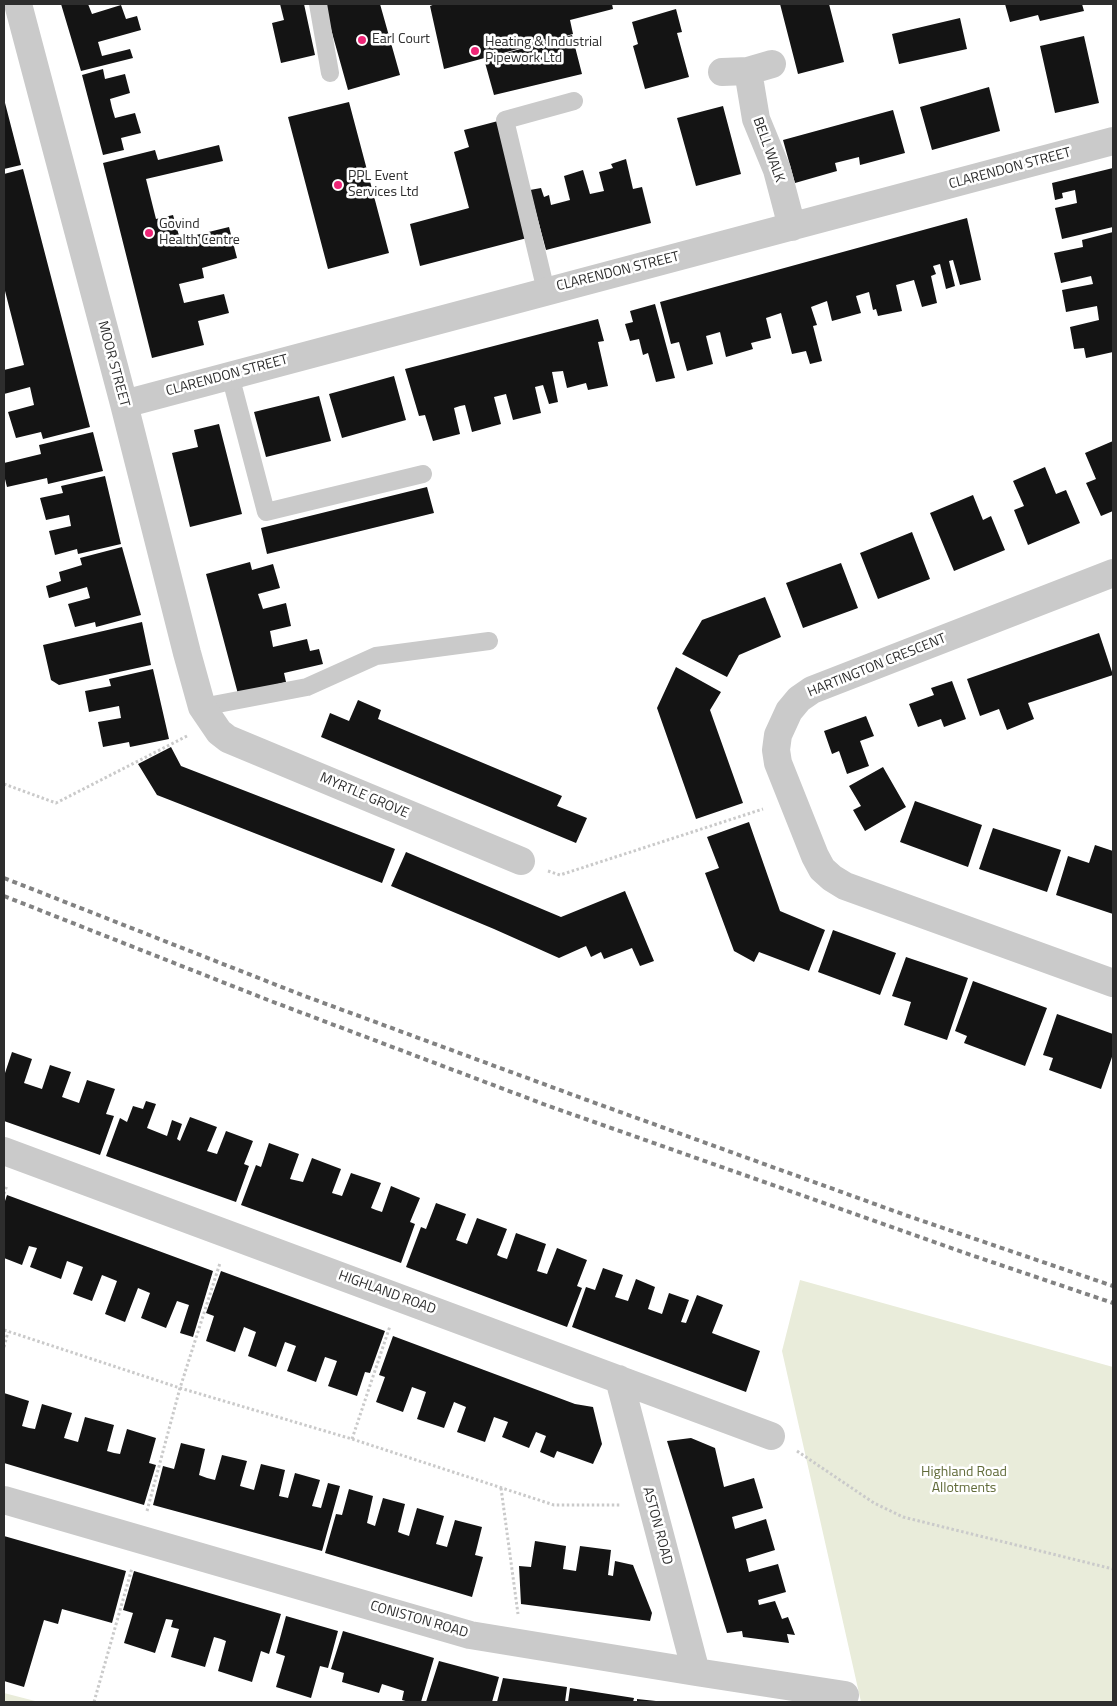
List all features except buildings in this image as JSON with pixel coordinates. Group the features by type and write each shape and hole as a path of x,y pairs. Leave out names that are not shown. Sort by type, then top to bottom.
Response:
{"street":[{"name":"MOOR STREET","path":"18,4 124,404 187,653 207,715"},
{"name":"BELL WALK","path":"747,69 756,119 777,170 792,227"},
{"name":"CLARENDON STREET","path":"124,404 230,374 1113,141"},
{"name":"HARTINGTON CRESCENT","path":"1113,573 812,690 799,699 789,711 778,735 776,750 778,763 815,856 822,869 832,878 845,886 1113,983"},
{"name":"MYRTLE GROVE","path":"207,715 219,732 228,739 521,862"},
{"name":"HIGHLAND ROAD","path":"4,1151 771,1436"},
{"name":"ASTON ROAD","path":"619,1379 696,1672"},
{"name":"CONISTON ROAD","path":"4,1500 470,1635 845,1695"}],"lane":[{"path":"318,4 330,73"},
{"path":"546,291 505,120 574,100"},
{"path":"230,374 266,512 423,474"},
{"path":"207,715 307,686 376,656 489,641"}],"path":[{"path":"4,784 56,803 207,715"},
{"path":"521,862 560,875 793,800"},
{"path":"94,1702 140,1540 180,1388 230,1234"},
{"path":"352,1439 399,1298"},
{"path":"4,1330 180,1388 352,1439 554,1505 652,1505"},
{"path":"4,1347 8,1332"},
{"path":"771,1436 815,1462 874,1504 903,1518 1113,1569"},
{"path":"501,1488 523,1644"}],"green space":[{"name":"Highland Road Allotments","path":"800,1280 1113,1367 1113,1702 861,1702 782,1351"},
{"path":"4,1693 39,1702 4,1702"}],"railway":[{"path":"4,878 302,995 587,1100 908,1216 1113,1286"},
{"path":"4,896 268,1000 546,1105 1113,1303"}],"place":[{"name":"Earl Court","path":"362,40"},
{"name":"Heating & Industrial Pipework Ltd","path":"475,51"},
{"name":"PPL Event Services Ltd","path":"338,185"},
{"name":"Govind Health Centre","path":"149,233"}]}
